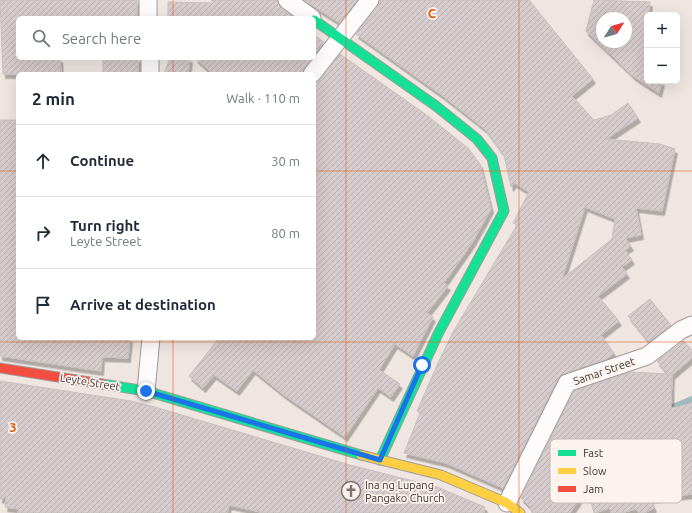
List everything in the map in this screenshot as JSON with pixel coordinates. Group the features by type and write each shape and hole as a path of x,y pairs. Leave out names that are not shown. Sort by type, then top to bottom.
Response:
{"street":[{"path":"148,0 148,16"},
{"path":"287,0 309,16"},
{"path":"314,72 370,0"},
{"path":"316,21 436,106 477,139 492,158 504,211 443,322 401,409 380,460"},
{"path":"150,60 150,72"},
{"name":"Samar Street","path":"514,508 567,383 647,356 681,330 692,325"},
{"path":"146,391 151,340"},
{"name":"Leyte Street","path":"0,368 146,391 380,460 441,475 514,508"}],"building":[{"path":"0,0 137,0 137,16 16,16 16,60 60,60 61,72 16,72 16,74 3,74"},
{"path":"211,0 277,0 281,8 292,16 168,16 168,2 214,3"},
{"path":"304,0 357,0 340,23"},
{"path":"380,0 529,0 593,79 572,96 594,120 611,115 628,103 638,118 606,139 660,144 675,149 662,211 636,208 641,235 625,238 631,246 625,250 632,260 622,267 627,274 598,296 619,321 601,335 614,353 606,359 564,374 558,378 503,488 446,463 404,453 420,413 417,411 438,363 453,332 517,225 513,223 529,192 514,183 511,187 504,155 485,129 443,96 356,34 378,6","holes":["585,207 615,219 612,239 562,279"]},
{"path":"594,0 650,2 649,12 644,12 644,83 633,76 604,48 632,48 632,12 596,12 596,41 586,31"},
{"path":"316,36 324,42 316,52"},
{"path":"340,54 428,116 468,148 480,164 491,209 472,243 444,283 448,286 427,313 433,317 413,356 395,344 379,370 400,384 391,397 378,388 345,437 284,395 253,370 237,391 214,375 203,388 189,376 217,340 316,340 316,83 320,80"},
{"path":"103,60 138,60 138,72 103,72"},
{"path":"169,60 190,60 188,72 165,72"},
{"path":"197,60 310,60 303,72 211,72"},
{"path":"645,84 661,84 659,93"},
{"path":"0,120 16,120 16,340 130,340 128,358 102,357 101,371 0,356"},
{"path":"650,299 671,325 649,342 628,316"},
{"path":"684,341 692,350 692,358 672,375 671,408 692,403 692,494 682,495 682,439 550,439 574,391 631,372 668,374 657,361"},
{"path":"0,381 131,401 155,407 350,465 437,487 485,507 484,513 265,513 229,505 227,513 18,513 19,509 5,507 6,497 0,499"},
{"path":"550,439 550,503 577,503 570,513 532,513 531,508 521,498"},
{"path":"591,503 652,503 654,508 644,513 639,513 636,509 620,513 611,513 610,508 594,513"}],"waterway":[{"path":"663,408 673,407 692,399"}],"traffic: fast":[{"path":"316,21 436,106 477,139 492,158 504,211 438,334 380,460"},
{"path":"102,384 146,391 361,455"}],"traffic: slow":[{"path":"361,455 441,475 507,503 520,513"}],"traffic: jam":[{"path":"0,368 102,384"}],"place":[{"name":"Ina ng Lupang Pangako Church","path":"351,491"}],"route":[{"path":"146,391 380,460 401,409 422,365"}]}
